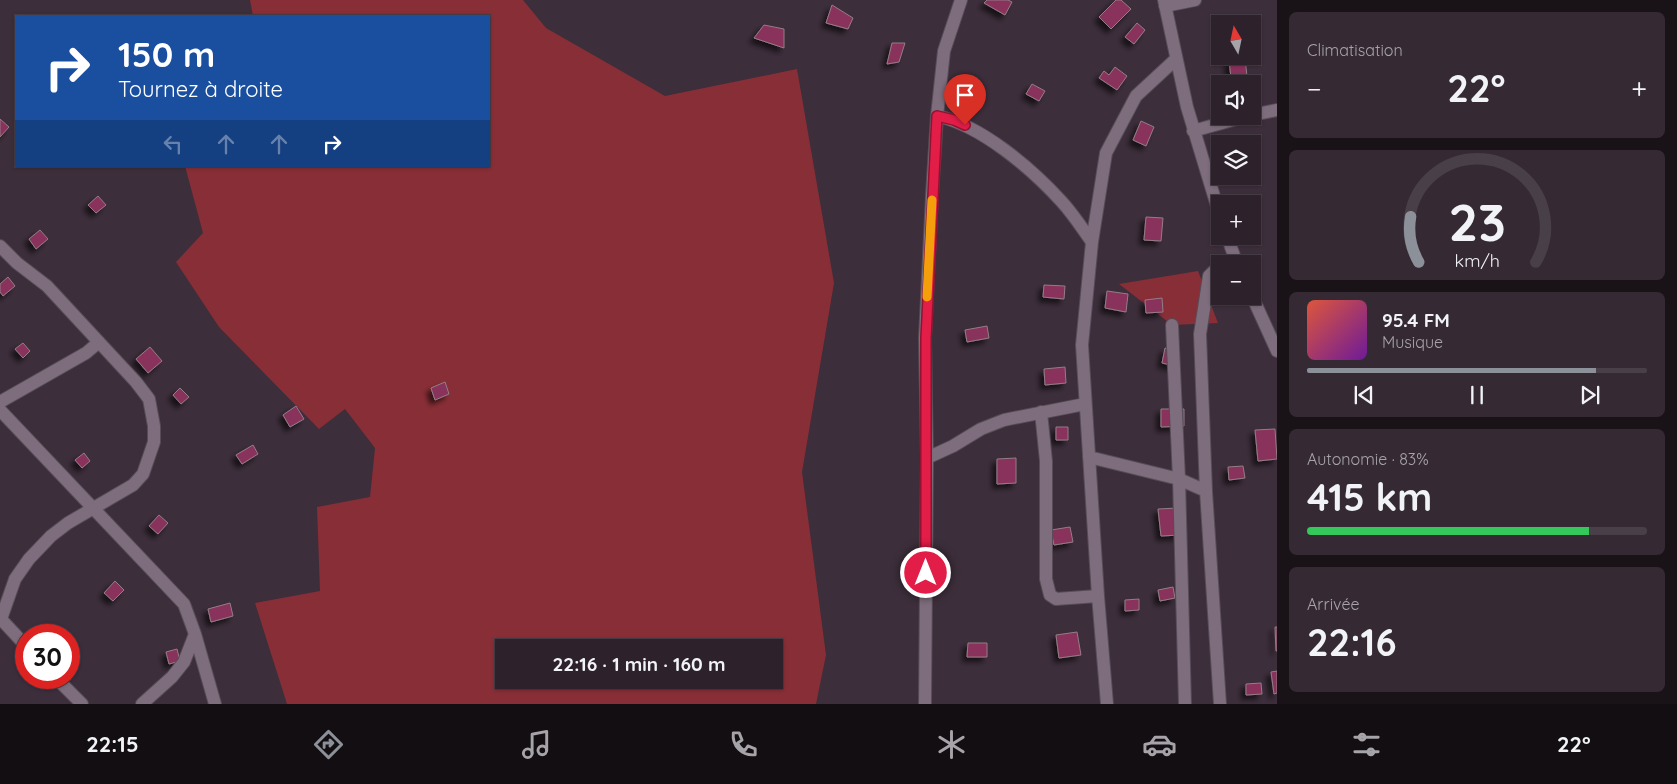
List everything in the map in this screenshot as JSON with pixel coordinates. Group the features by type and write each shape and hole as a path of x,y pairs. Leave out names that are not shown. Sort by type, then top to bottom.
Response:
{"street":[{"path":"925,704 926,338 937,116 944,51 961,0"},
{"path":"1195,0 1165,3 1193,131 1213,195"},
{"path":"1107,704 1082,345 1092,242 1106,153 1136,96 1176,60"},
{"path":"1261,113 1277,110"},
{"path":"937,116 954,120 975,130 1022,164 1062,202 1092,242"},
{"path":"1193,131 1215,125"},
{"path":"0,246 17,263 47,286 150,399 154,426 154,442 144,474 133,485 92,508 51,536 29,559 15,579 2,623 15,635"},
{"path":"1211,274 1209,276 1200,334 1206,491 1220,704"},
{"path":"1256,305 1277,351"},
{"path":"1172,325 1179,479 1185,704"},
{"path":"0,402 86,353 99,342"},
{"path":"927,458 953,446 981,429 1004,420 1085,404"},
{"path":"0,410 184,604 195,634 214,704"},
{"path":"1041,412 1046,462 1046,579 1050,595 1056,599 1098,596"},
{"path":"1089,457 1179,479 1206,491"},
{"path":"142,704 178,670 184,662 195,634"},
{"path":"67,689 82,704"}],"shaded area":[{"path":"250,0 523,0 546,28 665,96 797,69 834,283 802,472 826,655 816,704 287,704 255,603 320,591 317,507 370,497 375,448 345,409 319,429 219,327 176,262 203,233 185,167 490,167 490,15 253,15"},
{"path":"1198,271 1218,323 1172,325 1119,284"}],"building":[{"path":"987,0 1008,0 1012,2 1005,15 984,3"},
{"path":"1116,0 1121,0 1131,9 1111,29 1099,17"},
{"path":"832,5 853,18 848,29 826,23"},
{"path":"1137,23 1145,30 1134,44 1125,37"},
{"path":"764,25 784,29 784,48 754,38"},
{"path":"892,43 905,43 899,62 887,64"},
{"path":"1230,65 1246,65 1247,75 1231,75"},
{"path":"1115,67 1127,76 1117,90 1099,78 1104,71 1109,75"},
{"path":"1032,84 1045,91 1039,101 1026,94"},
{"path":"0,119 9,127 0,137"},
{"path":"1141,121 1154,127 1146,146 1133,140"},
{"path":"98,196 106,205 96,213 88,205"},
{"path":"1146,217 1163,218 1161,241 1144,240"},
{"path":"40,230 48,239 36,249 29,239"},
{"path":"8,277 15,286 3,296 0,292 0,284"},
{"path":"1044,285 1065,286 1064,299 1043,297"},
{"path":"1107,291 1128,294 1126,312 1105,308"},
{"path":"1162,298 1163,312 1146,313 1145,300"},
{"path":"987,326 989,338 967,342 965,330"},
{"path":"23,343 30,351 23,358 15,349"},
{"path":"150,347 162,361 148,373 136,359"},
{"path":"1165,348 1178,351 1175,366 1162,363"},
{"path":"1065,367 1066,383 1045,385 1044,369"},
{"path":"445,382 449,394 435,400 431,388"},
{"path":"180,388 189,397 181,404 173,395"},
{"path":"296,406 304,419 290,427 283,415"},
{"path":"1161,409 1184,409 1184,426 1161,427"},
{"path":"1056,427 1068,427 1068,440 1056,440"},
{"path":"1275,429 1277,459 1258,461 1255,430"},
{"path":"253,445 258,454 242,464 236,455"},
{"path":"84,453 90,461 82,468 75,460"},
{"path":"1016,458 1016,483 997,484 997,459"},
{"path":"1243,466 1245,478 1229,480 1228,467"},
{"path":"1178,508 1180,535 1161,536 1158,509"},
{"path":"159,515 168,523 158,534 149,526"},
{"path":"1070,527 1073,542 1054,545 1051,530"},
{"path":"115,581 124,590 113,601 104,593"},
{"path":"1173,587 1175,598 1160,601 1158,590"},
{"path":"1139,599 1139,610 1125,611 1125,600"},
{"path":"230,603 233,616 211,622 208,609"},
{"path":"1275,627 1277,627 1277,651 1276,651"},
{"path":"1077,632 1081,655 1059,658 1056,635"},
{"path":"968,643 987,643 987,657 967,657"},
{"path":"177,649 180,661 169,664 166,652"},
{"path":"1277,671 1277,693 1274,694 1271,672"},
{"path":"1261,683 1262,694 1246,695 1246,684"}],"slow traffic":[{"path":"927,297 932,200"}],"route":[{"path":"926,573 926,338 937,116 965,125"}]}
